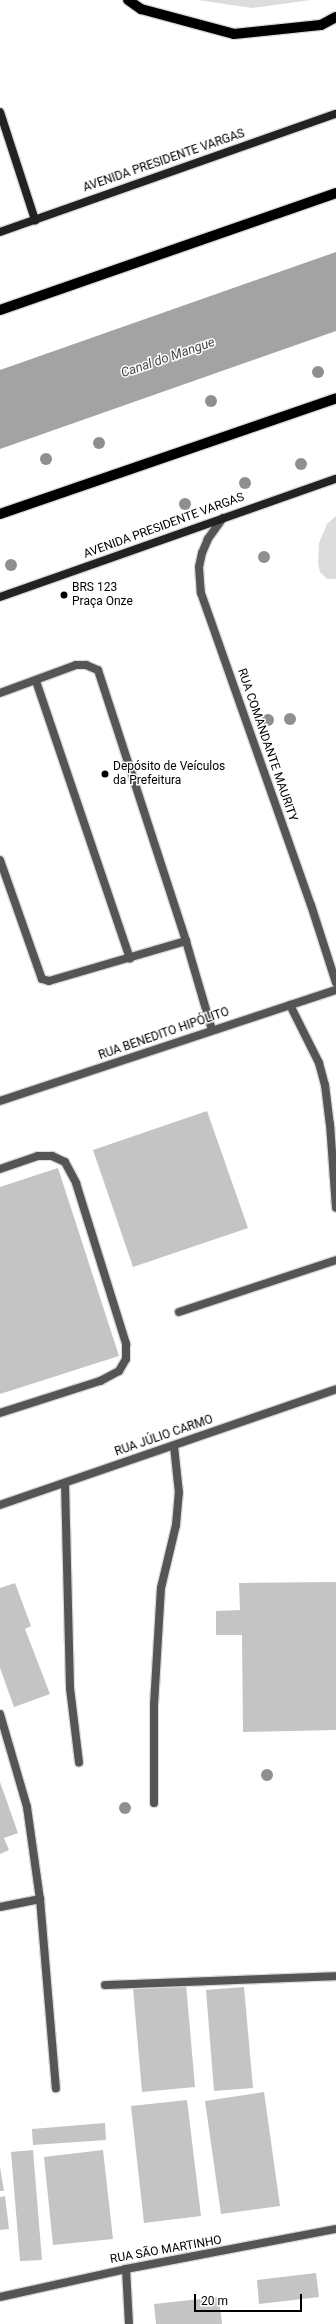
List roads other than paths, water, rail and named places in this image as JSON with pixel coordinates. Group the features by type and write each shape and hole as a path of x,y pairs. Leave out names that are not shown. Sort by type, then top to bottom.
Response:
{"main road":[{"path":"128,0 141,9 234,34 321,24 336,17"},
{"path":"0,112 35,220"},
{"name":"AVENIDA PRESIDENTE VARGAS","path":"0,232 336,114"},
{"path":"0,310 336,193"},
{"path":"0,514 336,398"},
{"name":"AVENIDA PRESIDENTE VARGAS","path":"0,597 130,553 223,518 336,479"}],"street":[{"name":"RUA COMANDANTE MAURITY","path":"223,518 208,539 202,553 199,567 201,593 311,905 336,983"},
{"path":"0,693 76,665 86,665 98,670 186,941 212,1030"},
{"path":"36,681 130,958"},
{"path":"0,860 42,979 49,981 186,941"},
{"name":"RUA BENEDITO HIPÓLITO","path":"0,1101 336,990"},
{"path":"290,1005 318,1063 325,1085 330,1124 336,1208"},
{"path":"0,1169 38,1156 52,1156 65,1162 76,1183 126,1344 126,1360 119,1371 100,1381 0,1412"},
{"path":"179,1312 336,1260"},
{"name":"RUA JÚLIO CARMO","path":"0,1505 336,1389"},
{"path":"154,1803 154,1705 160,1604 164,1574 176,1525 179,1493 174,1446"},
{"path":"64,1483 70,1688 79,1762"},
{"path":"0,1714 27,1808 40,1899 56,2088"},
{"path":"0,1907 40,1899"},
{"path":"105,1985 336,1976"},
{"name":"RUA SÃO MARTINHO","path":"0,2297 126,2269 336,2229"},
{"path":"126,2269 129,2324"}],"water":[{"name":"Canal do Mangue","path":"336,252 336,331 0,449 0,370"}],"place":[{"name":"BRS 123 Praça Onze","path":"64,595"},
{"name":"Depósito de Veículos da Prefeitura","path":"105,774"}]}
